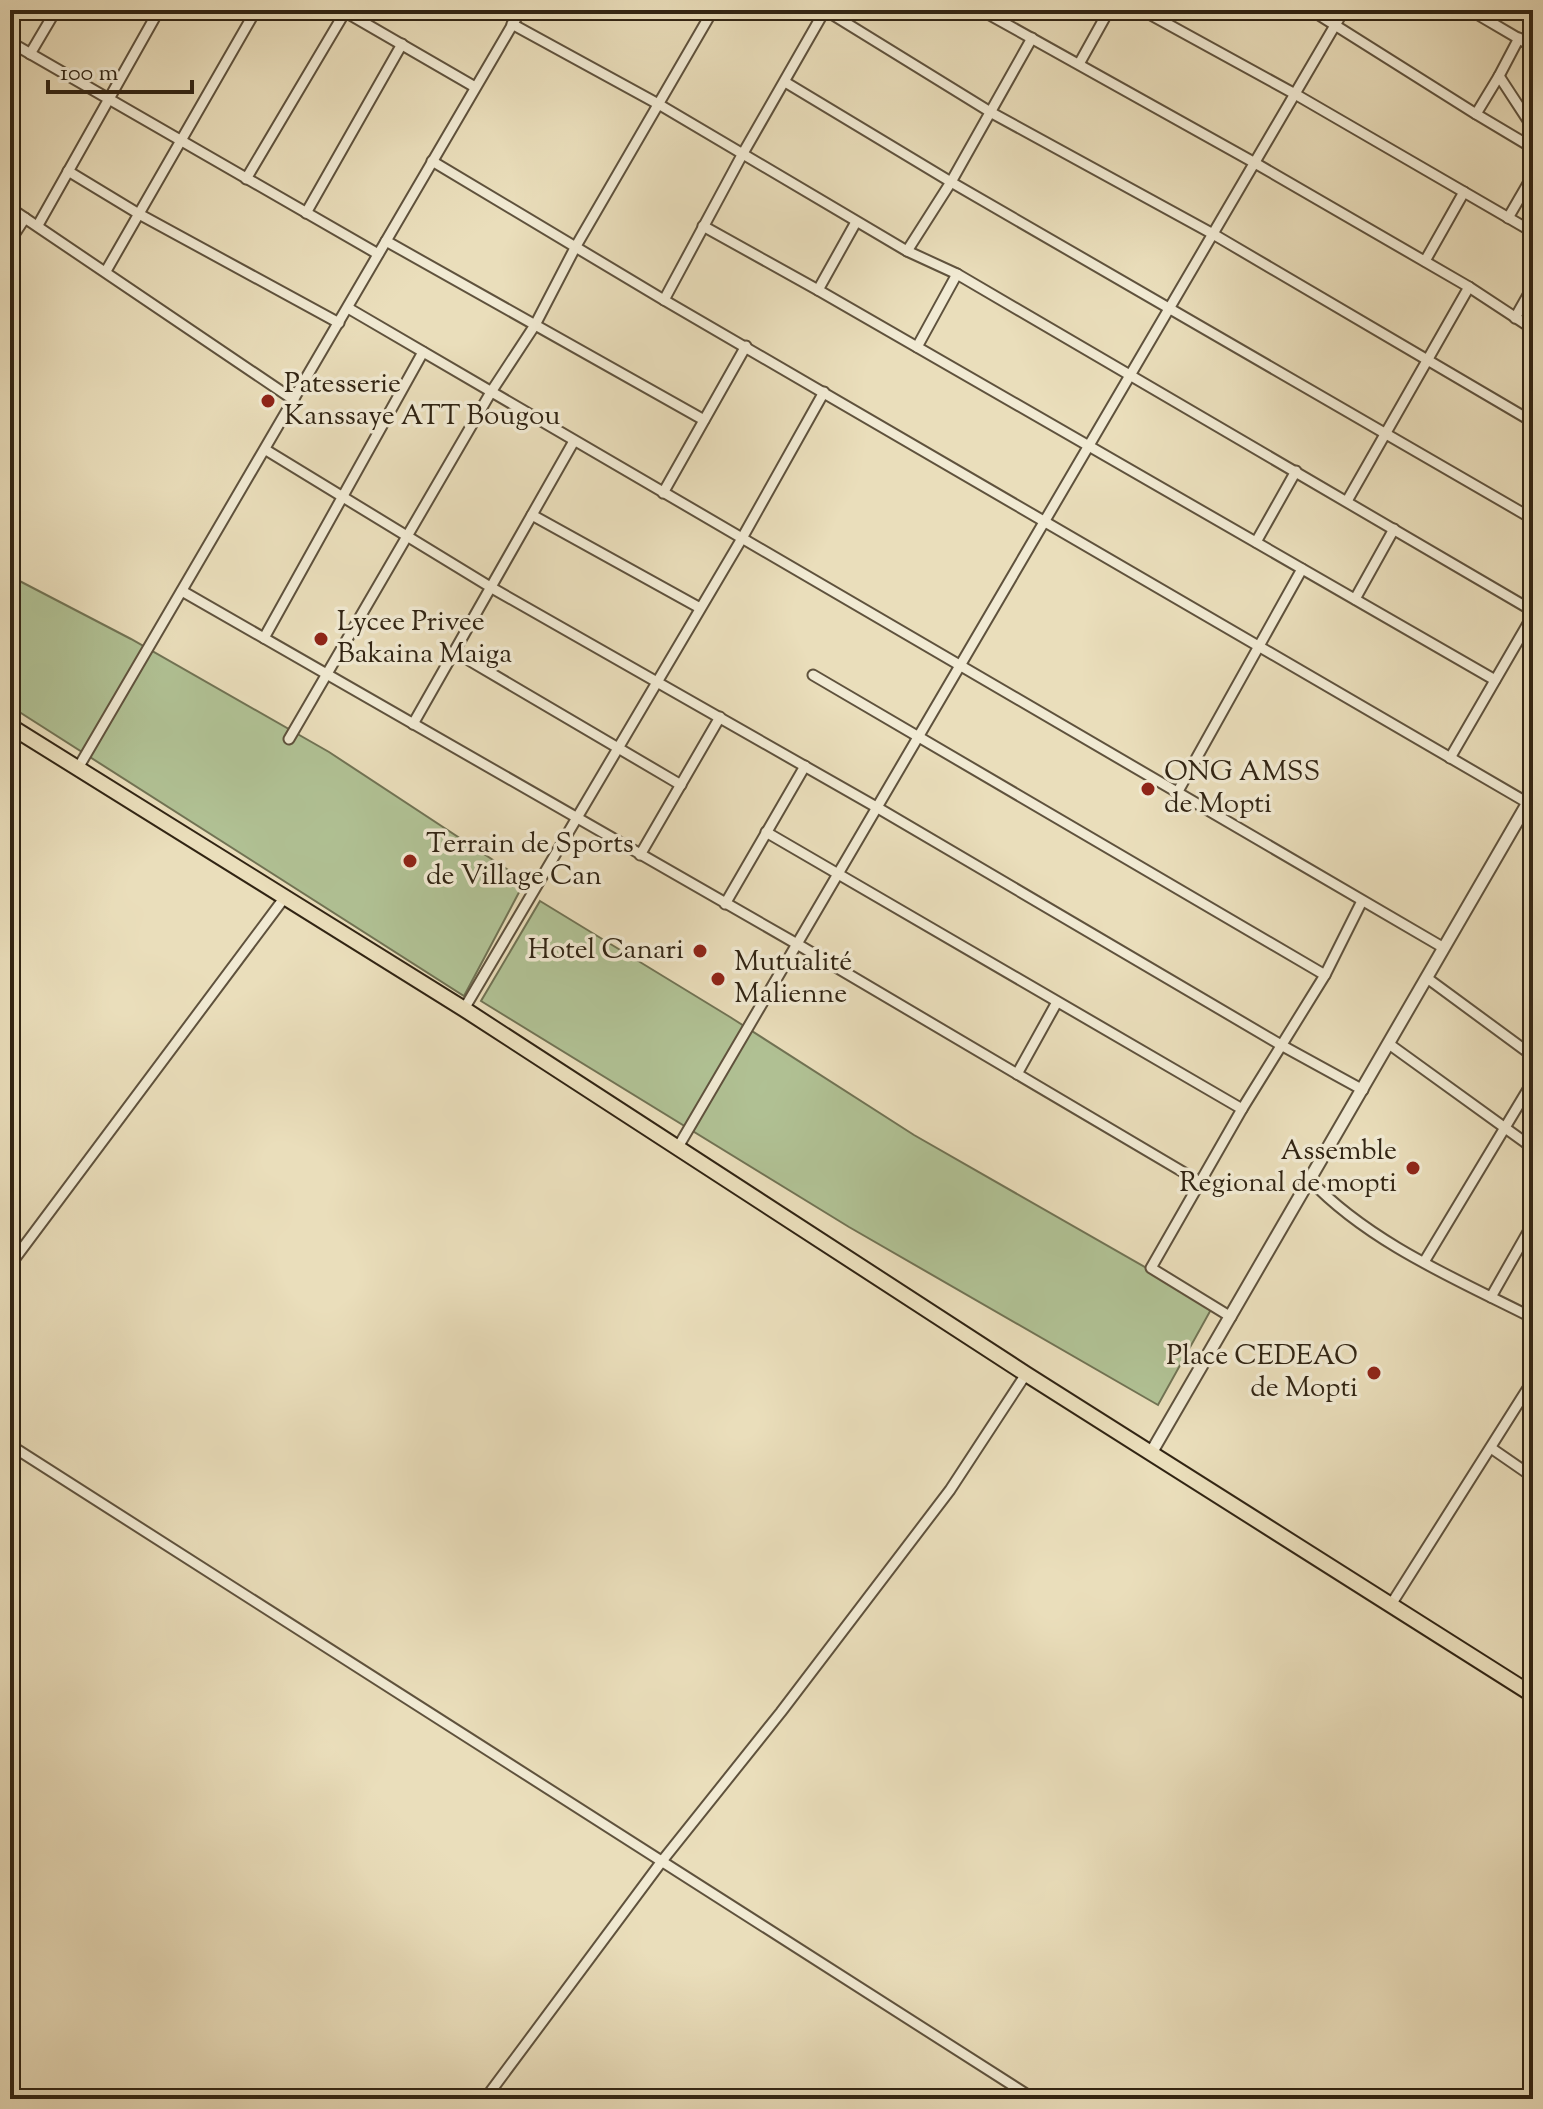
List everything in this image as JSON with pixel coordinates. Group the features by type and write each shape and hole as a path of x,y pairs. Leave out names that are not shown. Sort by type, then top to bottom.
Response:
{"main road":[{"path":"10,726 464,1009 1026,1374 1533,1695"}],"street":[{"path":"30,54 56,10"},
{"path":"38,225 159,10"},
{"path":"106,271 256,10"},
{"path":"289,739 491,392 535,325 576,246 713,10"},
{"path":"664,300 825,10 992,113 1213,234 1533,422"},
{"path":"1079,64 1109,10"},
{"path":"1142,10 1295,94 1533,232"},
{"path":"1311,10 1533,148"},
{"path":"678,1147 1344,10"},
{"path":"1470,10 1533,47"},
{"path":"246,179 344,11 475,87"},
{"path":"78,768 266,450 517,11"},
{"path":"983,11 1425,261 1533,329"},
{"path":"512,24 660,105 907,251 957,274 1533,613 1450,758"},
{"path":"907,251 992,113 1032,38"},
{"path":"1476,114 1519,38"},
{"path":"10,42 378,254"},
{"path":"306,213 402,44"},
{"path":"1499,76 1533,128"},
{"path":"785,82 951,182 1533,519"},
{"path":"432,161 664,300 1450,758 1530,798 1151,1453"},
{"path":"68,171 139,214 339,323"},
{"path":"1508,218 1533,175"},
{"path":"1425,261 1464,192"},
{"path":"10,208 294,400"},
{"path":"10,241 25,218"},
{"path":"818,290 856,222"},
{"path":"703,226 1495,680"},
{"path":"386,241 704,420"},
{"path":"917,347 957,274"},
{"path":"1515,318 1533,286"},
{"path":"1347,501 1469,287"},
{"path":"348,308 1444,948"},
{"path":"663,493 746,346"},
{"path":"264,638 423,352"},
{"path":"464,1009 741,540 824,392"},
{"path":"413,724 574,441"},
{"path":"266,450 406,538 1363,1090"},
{"path":"1256,542 1296,471"},
{"path":"532,515 700,608"},
{"path":"1355,599 1394,529"},
{"path":"1177,793 1302,569"},
{"path":"182,591 797,944 1200,1182"},
{"path":"455,652 681,785"},
{"path":"813,675 1325,975"},
{"path":"640,855 720,717"},
{"path":"725,904 805,766"},
{"path":"766,832 1242,1109"},
{"path":"10,1265 285,897"},
{"path":"1231,1317 1151,1268 1242,1109 1325,975 1362,901"},
{"path":"1427,978 1533,1056"},
{"path":"1017,1074 1057,1002"},
{"path":"1389,1044 1533,1148"},
{"path":"1424,1262 1533,1081"},
{"path":"1310,1180 1335,1206 1424,1262 1533,1318"},
{"path":"1491,1297 1533,1223"},
{"path":"485,2099 662,1861 781,1712 950,1490 1026,1374"},
{"path":"1392,1603 1533,1380"},
{"path":"10,1445 1034,2099"},
{"path":"1491,1448 1533,1477"}],"green space":[{"path":"10,576 131,639 329,752 525,881 464,996 10,706"},
{"path":"540,901 730,1017 914,1135 1213,1306 1158,1405 849,1227 481,1001"}],"place":[{"name":"Patesserie Kanssaye ATT Bougou","path":"268,401"},
{"name":"Lycee Privee Bakaina Maiga","path":"321,639"},
{"name":"ONG AMSS de Mopti","path":"1148,789"},
{"name":"Terrain de Sports de Village Can","path":"410,861"},
{"name":"Hotel Canari","path":"700,951"},
{"name":"Mutualité Malienne","path":"718,979"},
{"name":"Assemble Regional de mopti","path":"1413,1168"},
{"name":"Place CEDEAO de Mopti","path":"1374,1373"}]}
